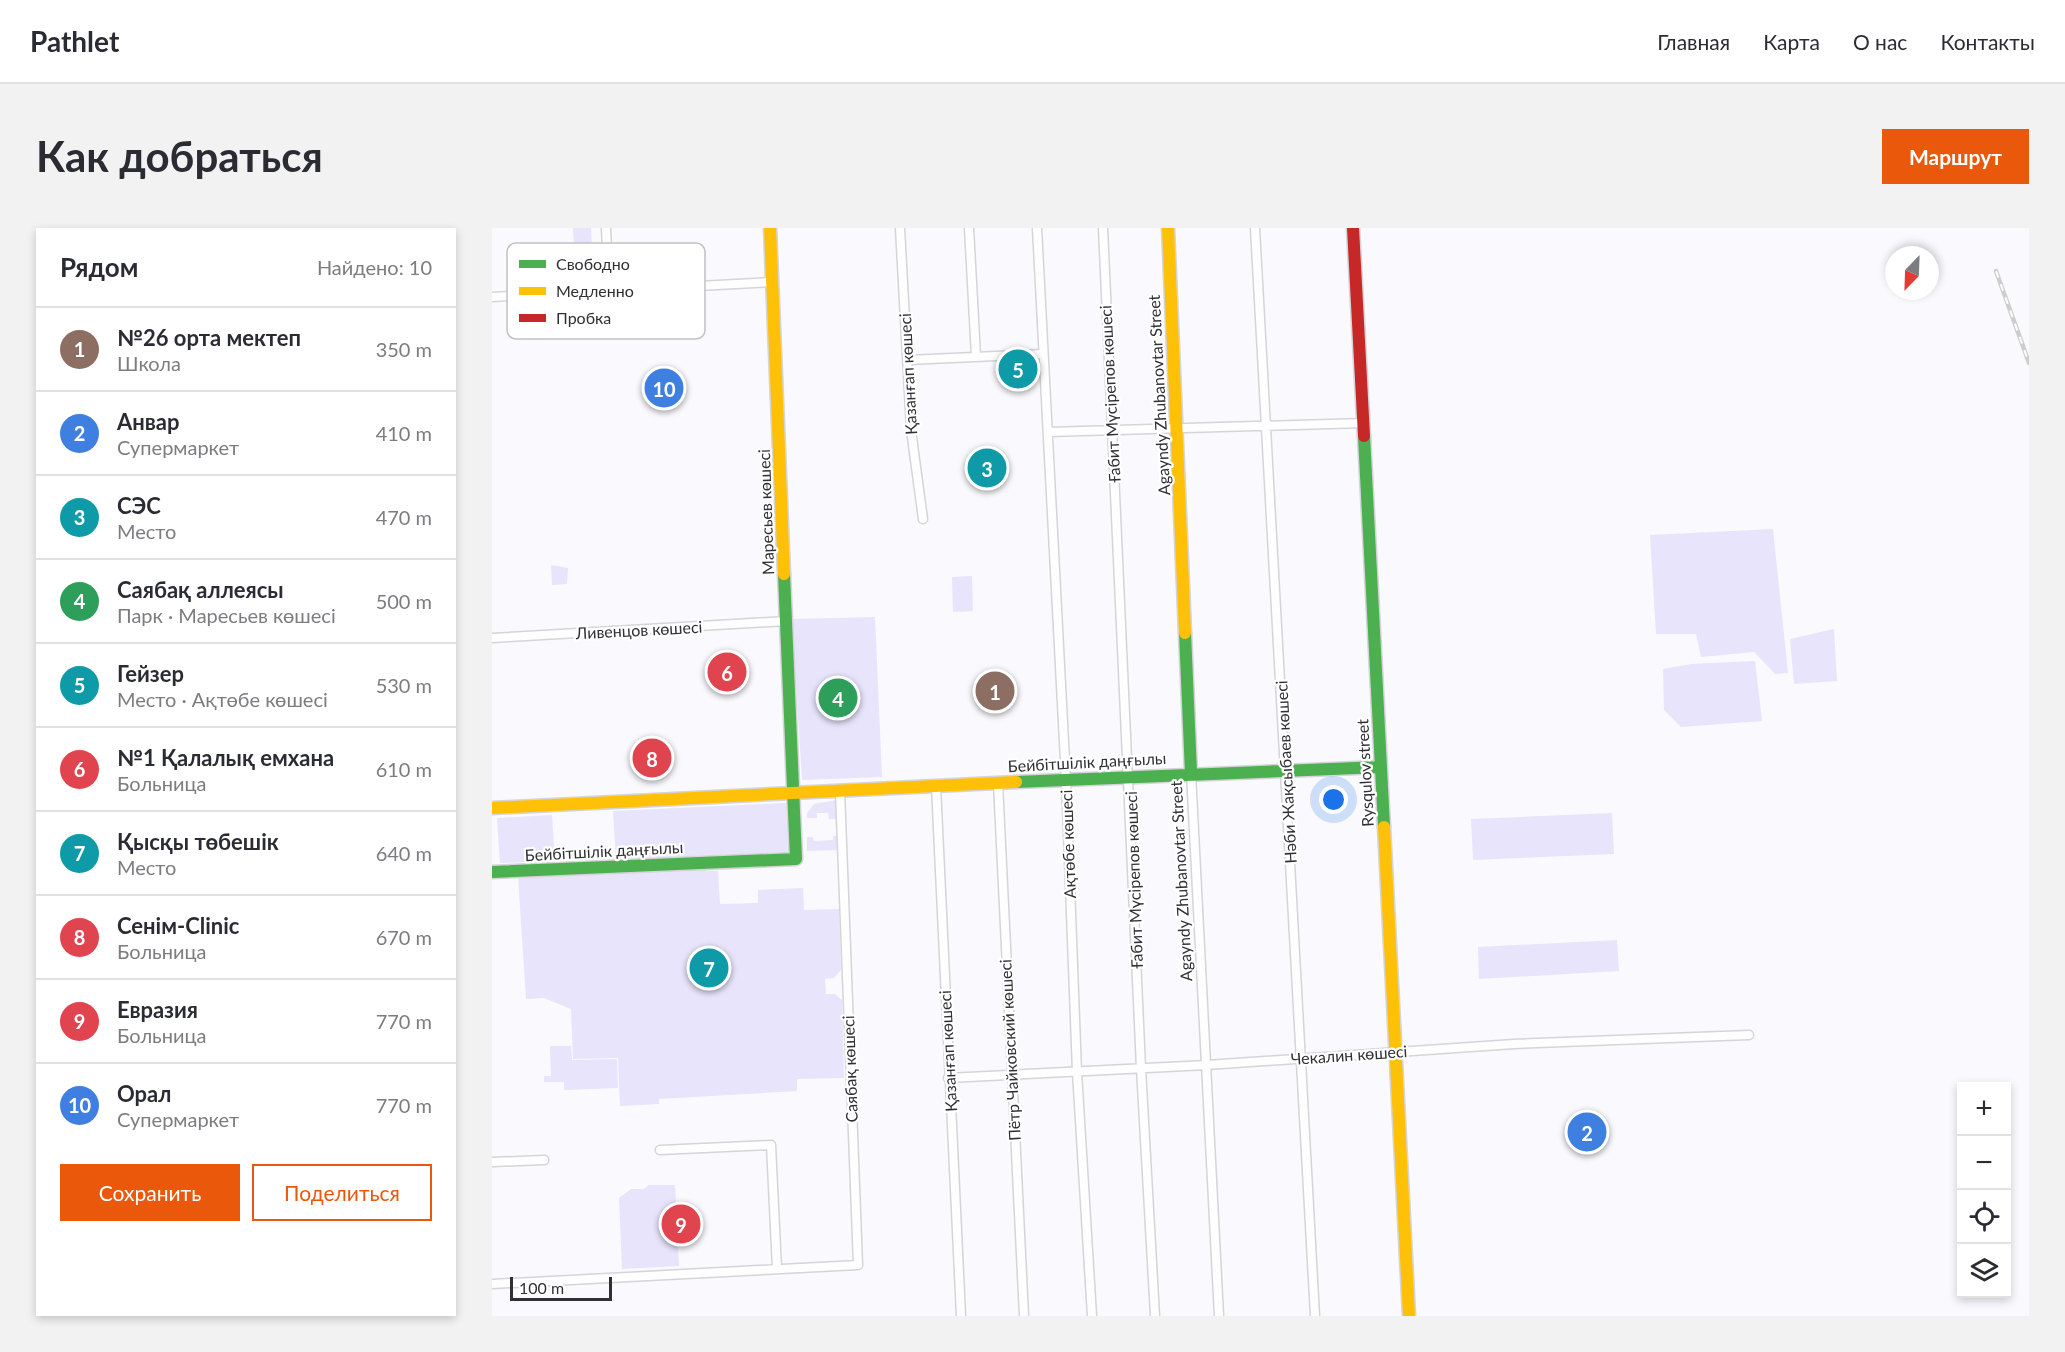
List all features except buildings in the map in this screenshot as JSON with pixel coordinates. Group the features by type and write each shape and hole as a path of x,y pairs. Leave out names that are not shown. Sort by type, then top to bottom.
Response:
{"street":[{"path":"606,228 607,243"},
{"name":"Маресьев көшесі","path":"770,228 794,794"},
{"name":"Қазанғап көшесі","path":"900,228 911,430 923,519"},
{"path":"969,228 976,356"},
{"name":"Ақтөбе көшесі","path":"1037,228 1066,780 1077,1072 1092,1316"},
{"name":"Ғабит Мүсірепов көшесі","path":"1103,228 1141,1068 1155,1316"},
{"name":"Agayndy Zhubanovtar Street","path":"1168,228 1191,773 1218,1316"},
{"name":"Нәби Жақсыбаев көшесі","path":"1255,228 1315,1316"},
{"name":"Rysqulov street","path":"1353,228 1409,1316"},
{"path":"705,286 773,282"},
{"path":"492,297 507,296"},
{"path":"908,360 1043,354"},
{"path":"1048,432 1364,423"},
{"name":"Ливенцов көшесі","path":"492,638 787,621"},
{"name":"Бейбітшілік даңғылы","path":"492,808 1191,773 1382,767"},
{"name":"Пётр Чайковский көшесі","path":"998,783 1010,1075 1024,1316"},
{"name":"Қазанғап көшесі","path":"936,786 961,1316"},
{"name":"Саябақ көшесі","path":"492,1284 858,1265 840,791"},
{"name":"Бейбітшілік даңғылы","path":"492,872 796,859 794,794"},
{"name":"Чекалин көшесі","path":"948,1078 1207,1065 1396,1052 1749,1035"},
{"path":"660,1150 771,1145 777,1269"},
{"path":"492,1162 544,1160"}],"shaded area":[{"path":"573,228 591,228 592,243 574,243"},
{"path":"1773,529 1788,673 1775,674 1754,652 1701,657 1696,634 1656,634 1650,535"},
{"path":"551,565 568,568 567,584 552,585"},
{"path":"972,576 973,611 953,612 952,577"},
{"path":"875,617 882,777 802,780 792,619"},
{"path":"1834,629 1837,681 1794,684 1790,639"},
{"path":"1755,661 1762,721 1681,727 1664,710 1663,669 1691,664"},
{"path":"837,800 838,819 829,819 828,813 817,813 817,818 807,818 807,813 814,804"},
{"path":"786,803 788,852 616,859 613,811"},
{"path":"1612,813 1614,854 1473,860 1471,819"},
{"path":"552,815 555,861 500,863 497,818"},
{"path":"833,836 839,836 839,850 807,851 807,837 813,837 814,841 833,840"},
{"path":"702,867 706,871 718,871 720,904 758,903 758,890 803,888 804,910 839,909 841,970 834,978 825,979 826,994 835,994 842,1000 844,1078 797,1079 797,1091 659,1099 659,1104 620,1106 618,1058 573,1059 571,1009 544,998 526,999 518,877"},
{"path":"1617,940 1619,971 1479,979 1478,947"},
{"path":"550,1046 571,1046 572,1060 617,1059 618,1088 564,1090 564,1082 544,1082 544,1076 551,1076"},
{"path":"649,1185 675,1185 679,1266 622,1269 619,1198 631,1189 644,1189"}],"railway":[{"path":"1996,271 2029,363"}],"traffic: fast":[{"path":"1364,436 1384,827"},
{"path":"492,872 796,859 784,574"},
{"path":"1185,633 1191,773"},
{"path":"1016,782 1381,767"}],"traffic: slow":[{"path":"770,228 784,574"},
{"path":"1168,228 1185,633"},
{"path":"492,808 1016,782"},
{"path":"1384,827 1409,1316"}],"traffic: jam":[{"path":"1353,228 1364,436"}],"place":[{"name":"Гейзер","path":"1018,369"},
{"name":"Орал","path":"664,388"},
{"name":"СЭС","path":"987,468"},
{"name":"№1 Қалалық емхана","path":"727,672"},
{"name":"№26 орта мектеп","path":"995,691"},
{"name":"Саябақ аллеясы","path":"838,698"},
{"name":"Сенім-Clinic","path":"652,758"},
{"name":"Қысқы төбешік","path":"709,968"},
{"name":"Анвар","path":"1587,1132"},
{"name":"Евразия","path":"681,1224"}]}
